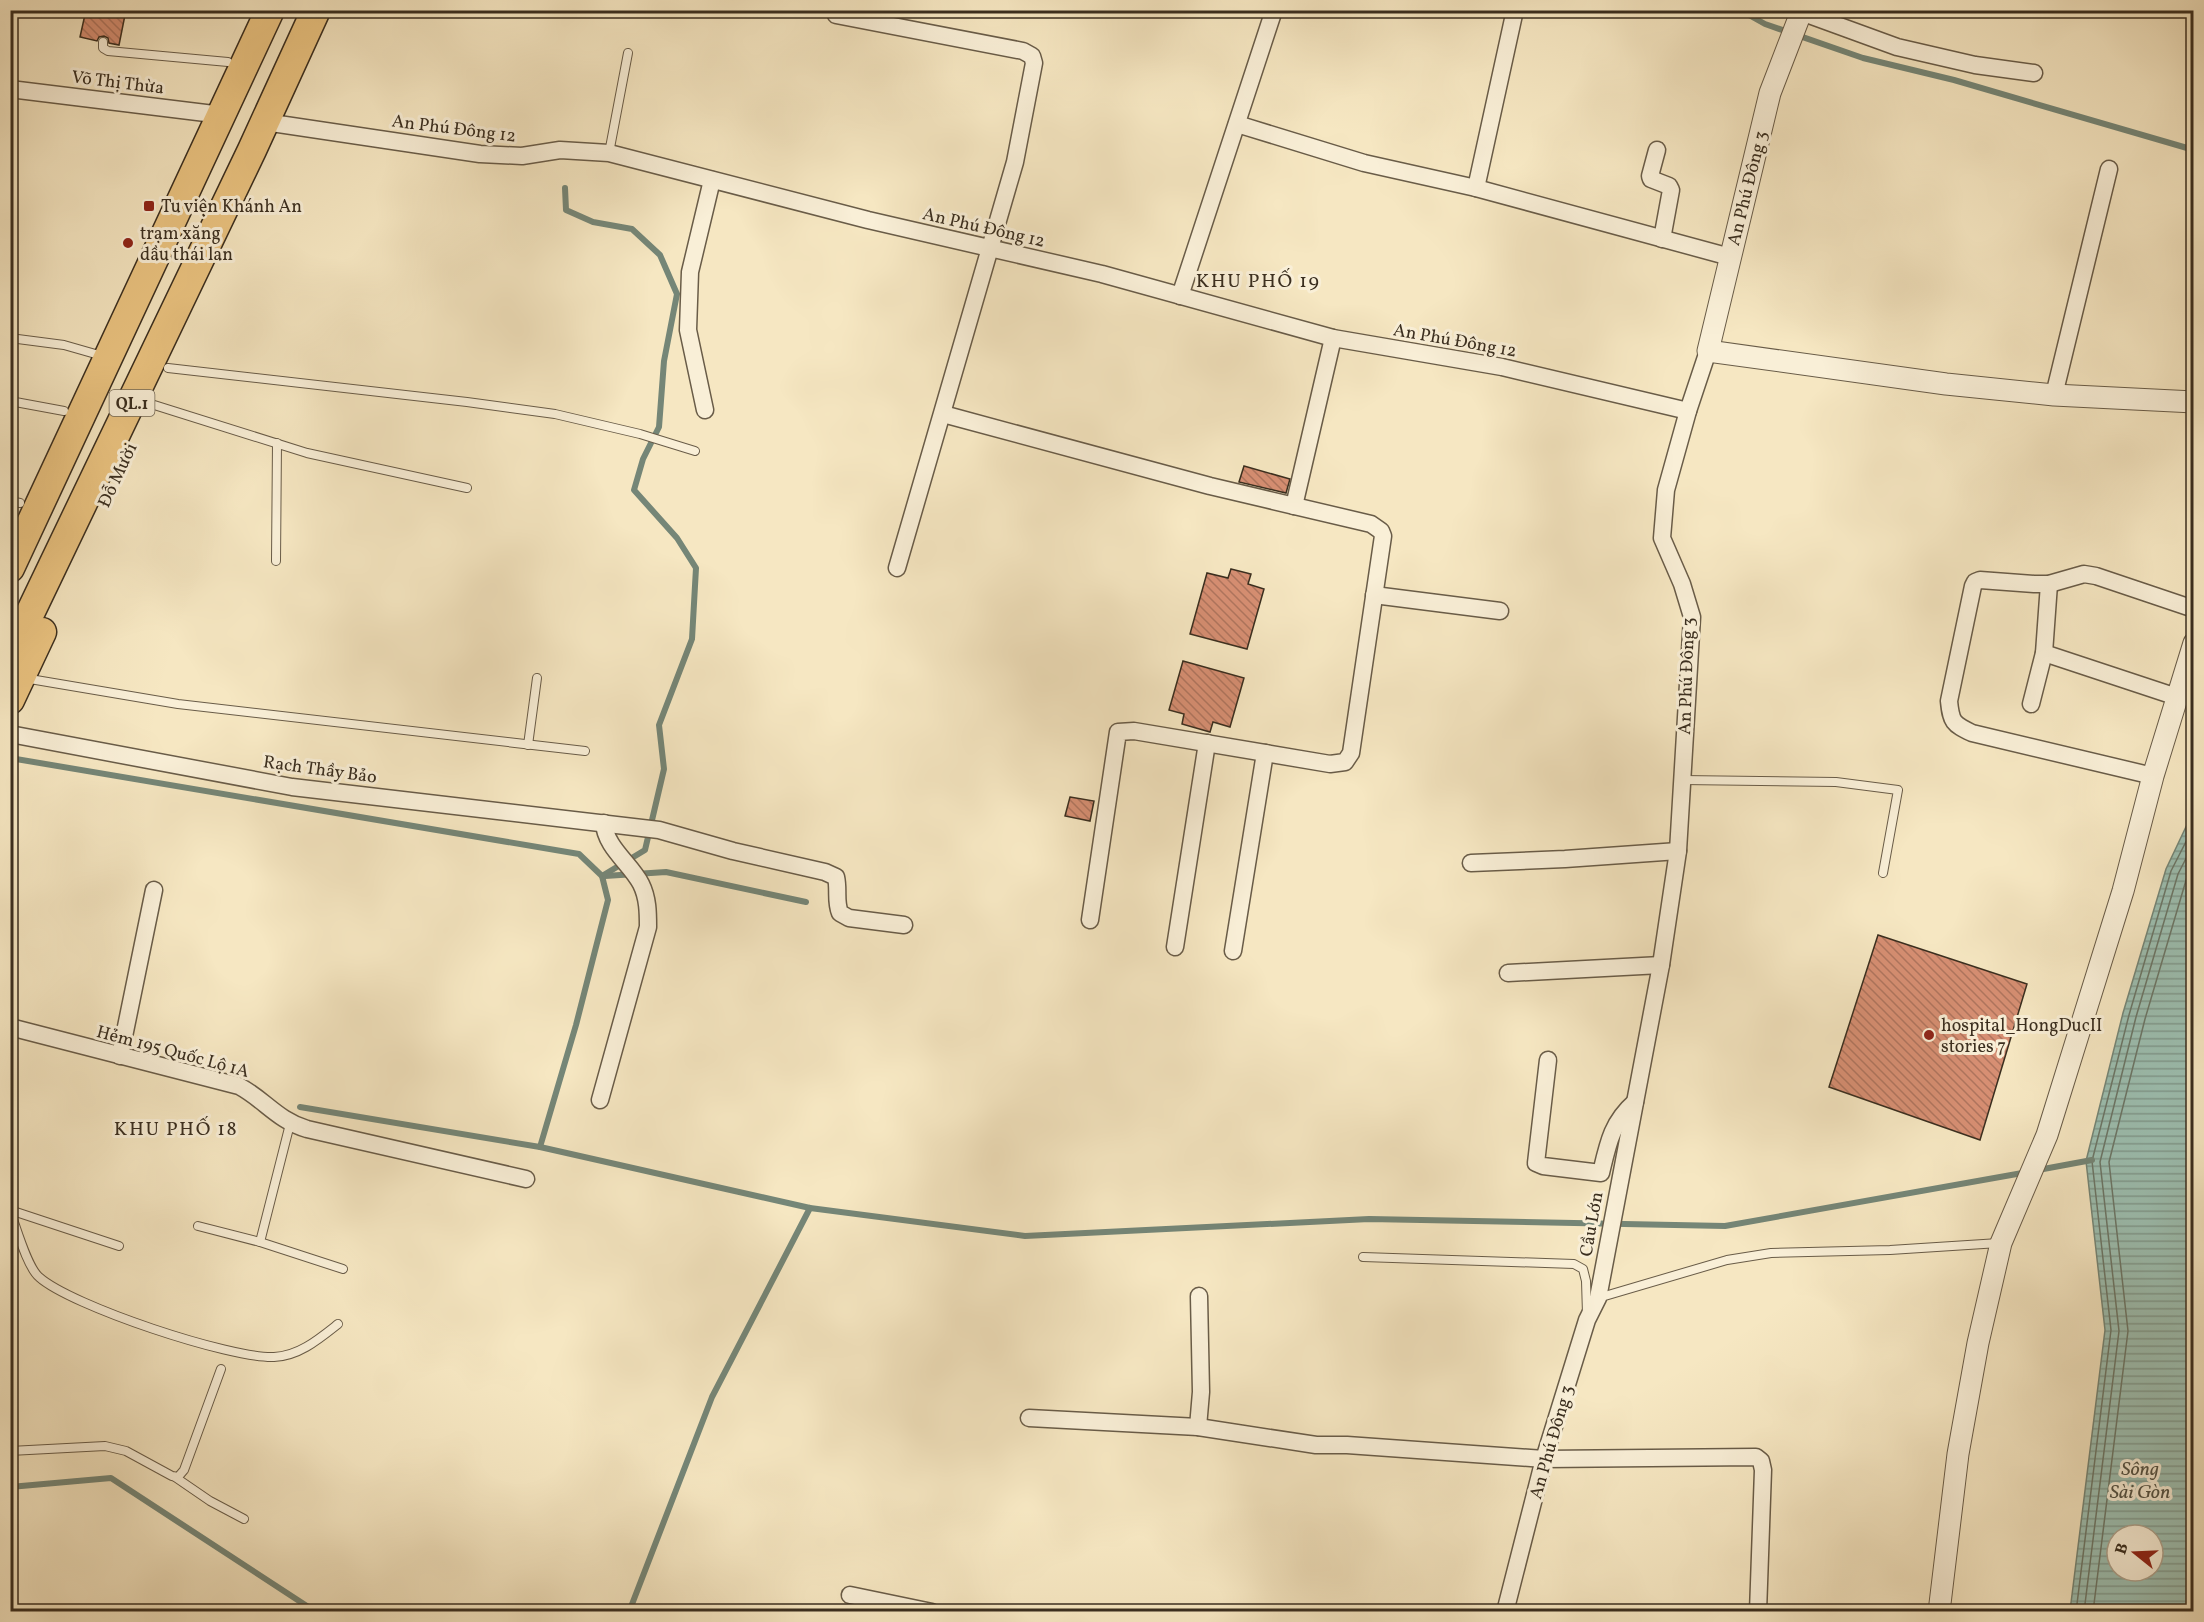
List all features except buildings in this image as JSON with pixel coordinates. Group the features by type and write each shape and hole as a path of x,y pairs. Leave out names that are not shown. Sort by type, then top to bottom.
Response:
{"highway":[{"name":"QL.1","path":"10,568 109,346 226,106 270,10"},
{"name":"Đỗ Mười","path":"14,677 316,10"},
{"path":"251,11 225,71 226,106 265,122"},
{"name":"Đỗ Mười","path":"14,677 151,404 252,191 256,167 252,150"},
{"name":"QL.1","path":"14,509 84,370 109,346"}],"street":[{"path":"1180,296 1274,10"},
{"path":"1476,188 1515,10"},
{"path":"836,15 1023,51 1032,56 1033,71 1015,162 897,568"},
{"path":"1800,15 1897,47 1975,65 2034,73"},
{"name":"An Phú Đông 3","path":"1619,1180 1661,965 1678,851 1692,617 1682,584 1662,538 1666,490 1708,351 1770,93 1800,15"},
{"name":"Võ Thị Thừa","path":"10,89 226,106"},
{"name":"An Phú Đông 12","path":"265,122 480,154 522,156 560,150 609,153 991,249 1102,274 1333,338 1502,367 1688,411"},
{"path":"1237,123 1364,163 1476,188 1730,257"},
{"path":"1657,150 1651,179 1670,186 1671,190 1662,239"},
{"path":"2054,395 2109,169"},
{"path":"705,410 688,330 690,272 712,180"},
{"path":"1294,506 1333,338"},
{"path":"1708,351 1946,384 2054,395 2193,402"},
{"path":"942,414 1210,486 1371,524 1381,531 1383,536 1351,753 1344,762 1330,764 1134,730 1118,732 1090,920"},
{"path":"2153,776 1972,733 1957,726 1951,717 1949,700 1975,582 1980,580 2049,584 2084,574 2193,609"},
{"path":"2031,704 2044,654 2049,584"},
{"path":"1374,595 1500,611"},
{"path":"1939,1611 1958,1454 1978,1343 2001,1243 2020,1203 2047,1135 2123,891 2153,776 2193,643"},
{"path":"2044,654 2177,697"},
{"name":"Rạch Thầy Bảo","path":"10,734 292,787 658,830 733,851 825,872 836,877 838,888 836,903 840,913 849,918 904,925"},
{"path":"1175,947 1207,743"},
{"path":"1233,951 1265,753"},
{"path":"600,1100 648,927 648,906 640,883 607,837 604,823"},
{"path":"1471,863 1565,860 1678,851"},
{"path":"120,1056 154,890"},
{"path":"1508,973 1661,965"},
{"name":"Hẻm 195 Quốc Lộ 1A","path":"10,1027 239,1086 253,1093 290,1124 526,1179"},
{"path":"1548,1060 1536,1163 1543,1166 1601,1173 1615,1124 1635,1102"},
{"name":"Cầu Lớn","path":"1602,1274 1619,1180"},
{"name":"An Phú Đông 3","path":"1505,1611 1544,1459 1587,1320 1598,1298 1602,1274"},
{"path":"1198,1427 1201,1392 1199,1296"},
{"path":"1029,1418 1198,1427 1316,1445 1544,1459 1755,1457 1761,1461 1762,1470 1758,1611"},
{"path":"850,1595 932,1611"}],"lane":[{"path":"103,42 103,48 108,51 228,62"},
{"path":"609,153 628,52"},
{"path":"10,338 64,345 109,346"},
{"path":"168,368 544,413 640,434 695,452"},
{"path":"10,401 64,411"},
{"path":"151,404 307,453 467,488"},
{"path":"276,561 277,443"},
{"path":"14,677 178,704 585,751"},
{"path":"528,744 537,678"},
{"path":"1682,780 1836,782 1898,790 1883,873"},
{"path":"260,1242 290,1124"},
{"path":"10,1210 119,1246"},
{"path":"10,1210 37,1276 65,1294 158,1331 229,1350 275,1358 295,1353 338,1324"},
{"path":"198,1226 260,1242 343,1269"},
{"path":"1598,1298 1727,1260 1771,1253 1890,1250 2001,1243"},
{"path":"1363,1257 1574,1264 1583,1269 1586,1281 1587,1320"},
{"path":"177,1477 184,1470 221,1369"},
{"path":"10,1451 105,1446 126,1451 177,1477 210,1501 244,1519"}],"water":[{"name":"Sông Sài Gòn","path":"2193,812 2193,1611 2070,1611 2105,1330 2086,1161 2123,1013 2166,869"}],"waterway":[{"path":"1740,10 1765,24 1863,58 1954,80 2194,150"},
{"path":"565,188 566,210 593,222 632,229 660,255 677,294 664,361 659,427 643,459 634,490 677,538 696,568 692,639 659,725 664,769 645,850 602,876"},
{"path":"10,758 579,854 602,876 608,900 576,1025 540,1147"},
{"path":"605,876 666,872 806,902"},
{"path":"300,1107 540,1147 810,1208 1025,1236 1369,1219 1725,1226 2028,1172"},
{"path":"2038,1170 2092,1160"},
{"path":"629,1612 712,1397 810,1208"},
{"path":"10,1487 111,1478 316,1612"}],"place":[{"name":"Tu viện Khánh An","path":"149,206"},
{"name":"trạm xăng dầu thái lan","path":"128,243"},
{"name":"hospital_HongDucII stories 7","path":"1929,1035"}],"district":[{"name":"KHU PHỐ 19","path":"1258,280"},
{"name":"KHU PHỐ 18","path":"176,1128"}]}
